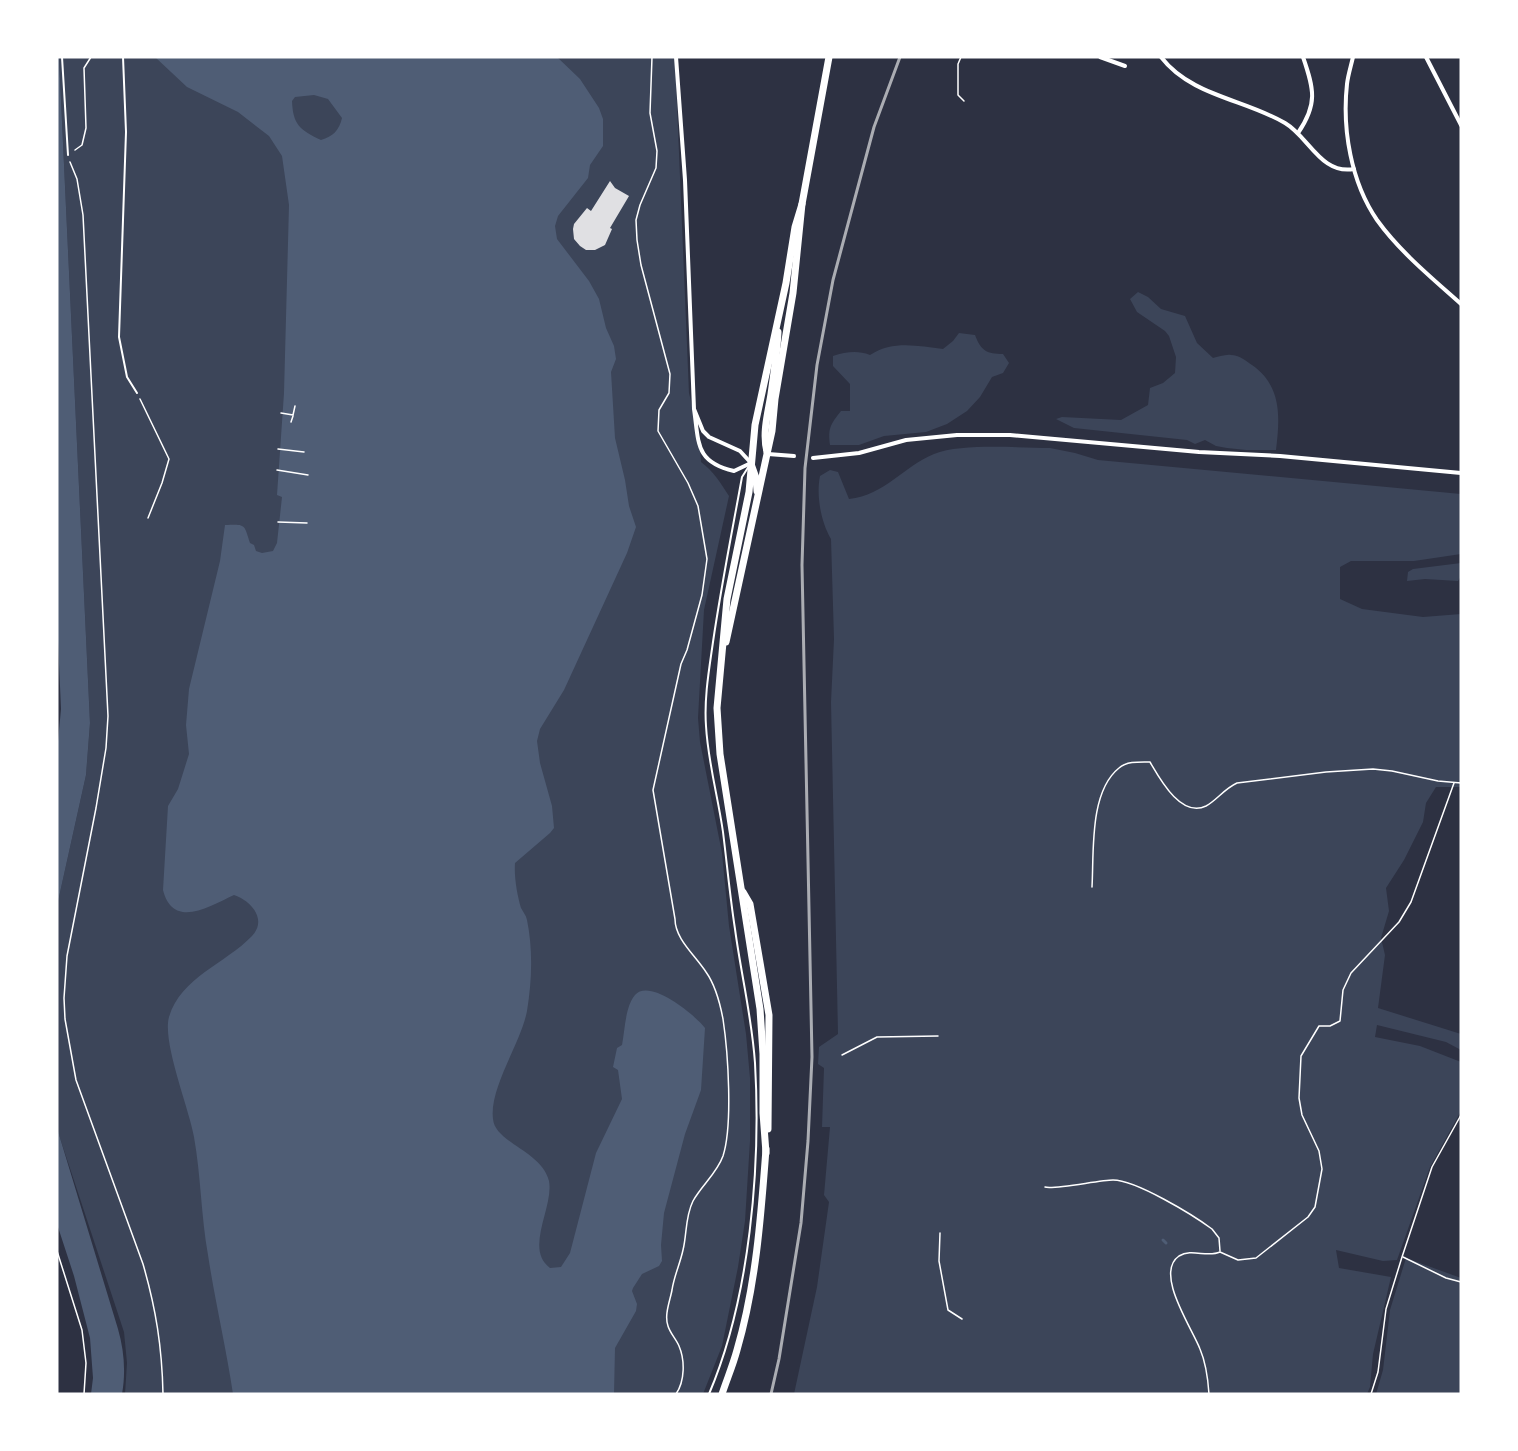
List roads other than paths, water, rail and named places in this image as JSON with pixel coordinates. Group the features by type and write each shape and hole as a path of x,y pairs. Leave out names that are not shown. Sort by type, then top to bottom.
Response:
{"main road":[{"path":"722,656 733,617 768,454 793,293 802,204 829,57"},
{"path":"766,1153 762,1035 717,730 717,708 727,599 748,492 755,425 795,227 802,204"},
{"path":"768,454 765,444 765,427 777,353 779,314"},
{"path":"751,463 768,454"},
{"path":"751,463 756,478 756,509"},
{"path":"722,1394 737,1350 757,1246 769,1113 770,1035 764,982 750,903 742,892"},
{"path":"744,916 750,927 758,969 764,982"}],"street":[{"path":"676,57 685,180 694,408 702,451 707,460 734,471 751,463 740,451 709,437 703,431 694,408"},
{"path":"1100,57 1125,66"},
{"path":"1161,57 1178,75 1191,84 1259,110 1286,124 1329,165 1345,171 1354,169"},
{"path":"1298,133 1309,116 1313,97 1303,57"},
{"path":"1353,57 1347,83 1346,125 1354,169 1367,203 1389,236 1461,304"},
{"path":"1426,57 1461,126"},
{"path":"813,458 859,453 906,440 957,435 1010,435 1199,452 1280,456 1461,474"},
{"path":"768,454 794,456"}],"lane":[{"path":"62,57 68,155"},
{"path":"123,57 126,132 120,337 127,377 137,393"},
{"path":"709,1394 728,1343 744,1269 753,1189 755,1106 754,1062 749,1014 735,931 722,822 708,744 705,706 720,593 739,491 742,477 751,463"}],"waterway":[{"path":"1163,1240 1166,1243"}],"railway":[{"path":"771,1394 779,1359 801,1223 812,1057 802,565 805,468 817,365 833,280 874,127 900,57"}]}
